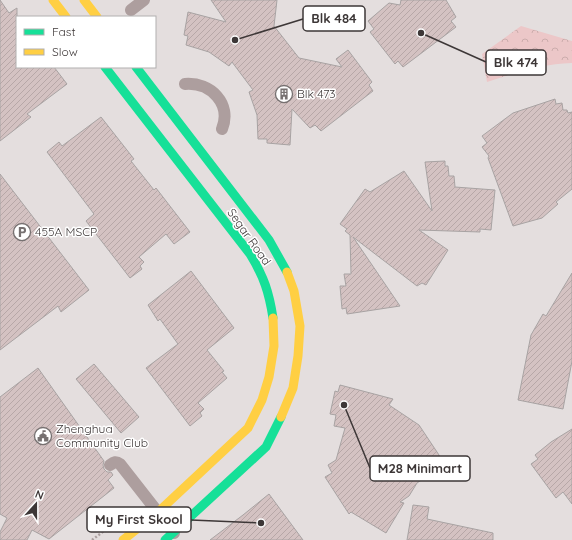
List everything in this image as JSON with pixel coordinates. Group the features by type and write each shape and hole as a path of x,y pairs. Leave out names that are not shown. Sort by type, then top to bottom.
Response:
{"street":[{"path":"54,0 65,16"},
{"path":"84,0 96,16"},
{"name":"Segar Road","path":"106,68 250,254 259,269 269,294 273,319 274,346 269,377 262,400 248,428 157,513 122,540"},
{"name":"Segar Road","path":"137,68 269,240 284,266 294,291 300,326 298,356 293,388 281,419 266,447 169,536"}],"lane":[{"path":"130,10 144,0"},
{"path":"185,84 195,83 210,90 217,96 225,113 225,122 222,129"},
{"path":"110,464 114,462 118,462 120,464 157,513 169,536"}],"path":[{"path":"92,540 106,530"}],"green space":[{"path":"521,26 572,41 572,63 529,69 487,82 482,54"}],"building":[{"path":"0,0 9,13 17,8 16,68 55,68 67,84 27,114 31,117 0,141"},
{"path":"211,0 277,0 274,26 299,58 342,67 336,59 348,50 372,82 369,85 373,91 321,131 315,125 310,128 292,109 290,145 267,143 267,139 258,139 257,115 249,92 253,90 232,62 229,66 209,52 186,45 188,36 184,35 188,12 226,22"},
{"path":"401,0 446,0 456,17 451,21 456,27 403,67 398,61 395,64 370,32 374,29 368,21 389,3 400,5"},
{"path":"555,99 556,104 562,103 563,110 567,110 568,113 572,112 572,189 556,202 558,204 542,218 513,226 488,158 489,156 482,147 487,143 482,136 513,113"},
{"path":"101,117 134,159 131,161 154,190 156,188 190,232 174,244 166,234 139,257 144,262 140,266 142,269 130,278 86,221 94,214 47,152 59,142 62,146"},
{"path":"445,161 445,166 448,166 449,176 454,176 455,187 495,190 491,230 480,229 480,232 419,230 448,250 426,285 422,283 417,286 353,237 400,306 347,314 346,308 342,309 340,286 346,286 344,274 351,274 350,235 345,231 347,229 340,224 365,189 370,192 404,171 432,211 425,162"},
{"name":"455A MSCP","path":"0,174 89,290 61,312 58,306 0,350"},
{"path":"191,271 234,328 207,350 224,371 222,372 227,378 198,403 204,409 200,413 202,416 190,426 146,368 178,344 160,319 158,321 148,305"},
{"path":"572,273 572,361 563,409 518,400 531,335 543,314 546,316"},
{"path":"94,364 139,417 121,433 76,379"},
{"name":"Zhenghua Community Club","path":"38,368 104,461 104,469 107,472 111,472 113,475 108,480 114,488 49,539 32,530 27,540 0,540 0,532 7,518 0,514 0,397"},
{"path":"340,385 393,399 389,405 419,425 447,467 433,461 438,469 417,483 409,496 400,502 404,503 386,533 351,512 349,514 325,477 332,473 328,465 336,460 345,428 334,426 336,415 330,414 335,391 338,392"},
{"path":"572,429 572,504 563,492 556,498 531,464 538,459 535,455 551,442"},
{"path":"269,494 303,540 210,540 243,515"},
{"path":"413,505 429,507 427,519 493,533 493,540 407,540"}],"traffic: fast":[{"path":"106,68 250,254 265,285 270,300 273,318"},
{"path":"137,68 269,240 287,272"},
{"path":"165,540 266,447 281,417"}],"traffic: slow":[{"path":"53,0 65,16"},
{"path":"84,0 96,16"},
{"path":"281,417 293,388 298,356 300,326 294,291 287,272"},
{"path":"123,540 157,513 248,428 262,400 269,377 274,346 273,318"}],"place":[{"name":"Blk 474","path":"421,33"},
{"name":"Blk 484","path":"235,40"},
{"name":"Blk 473","path":"284,94"},
{"name":"455A MSCP","path":"22,232"},
{"name":"M28 Minimart","path":"344,405"},
{"name":"Zhenghua Community Club","path":"43,436"},
{"name":"My First Skool","path":"261,523"}]}
